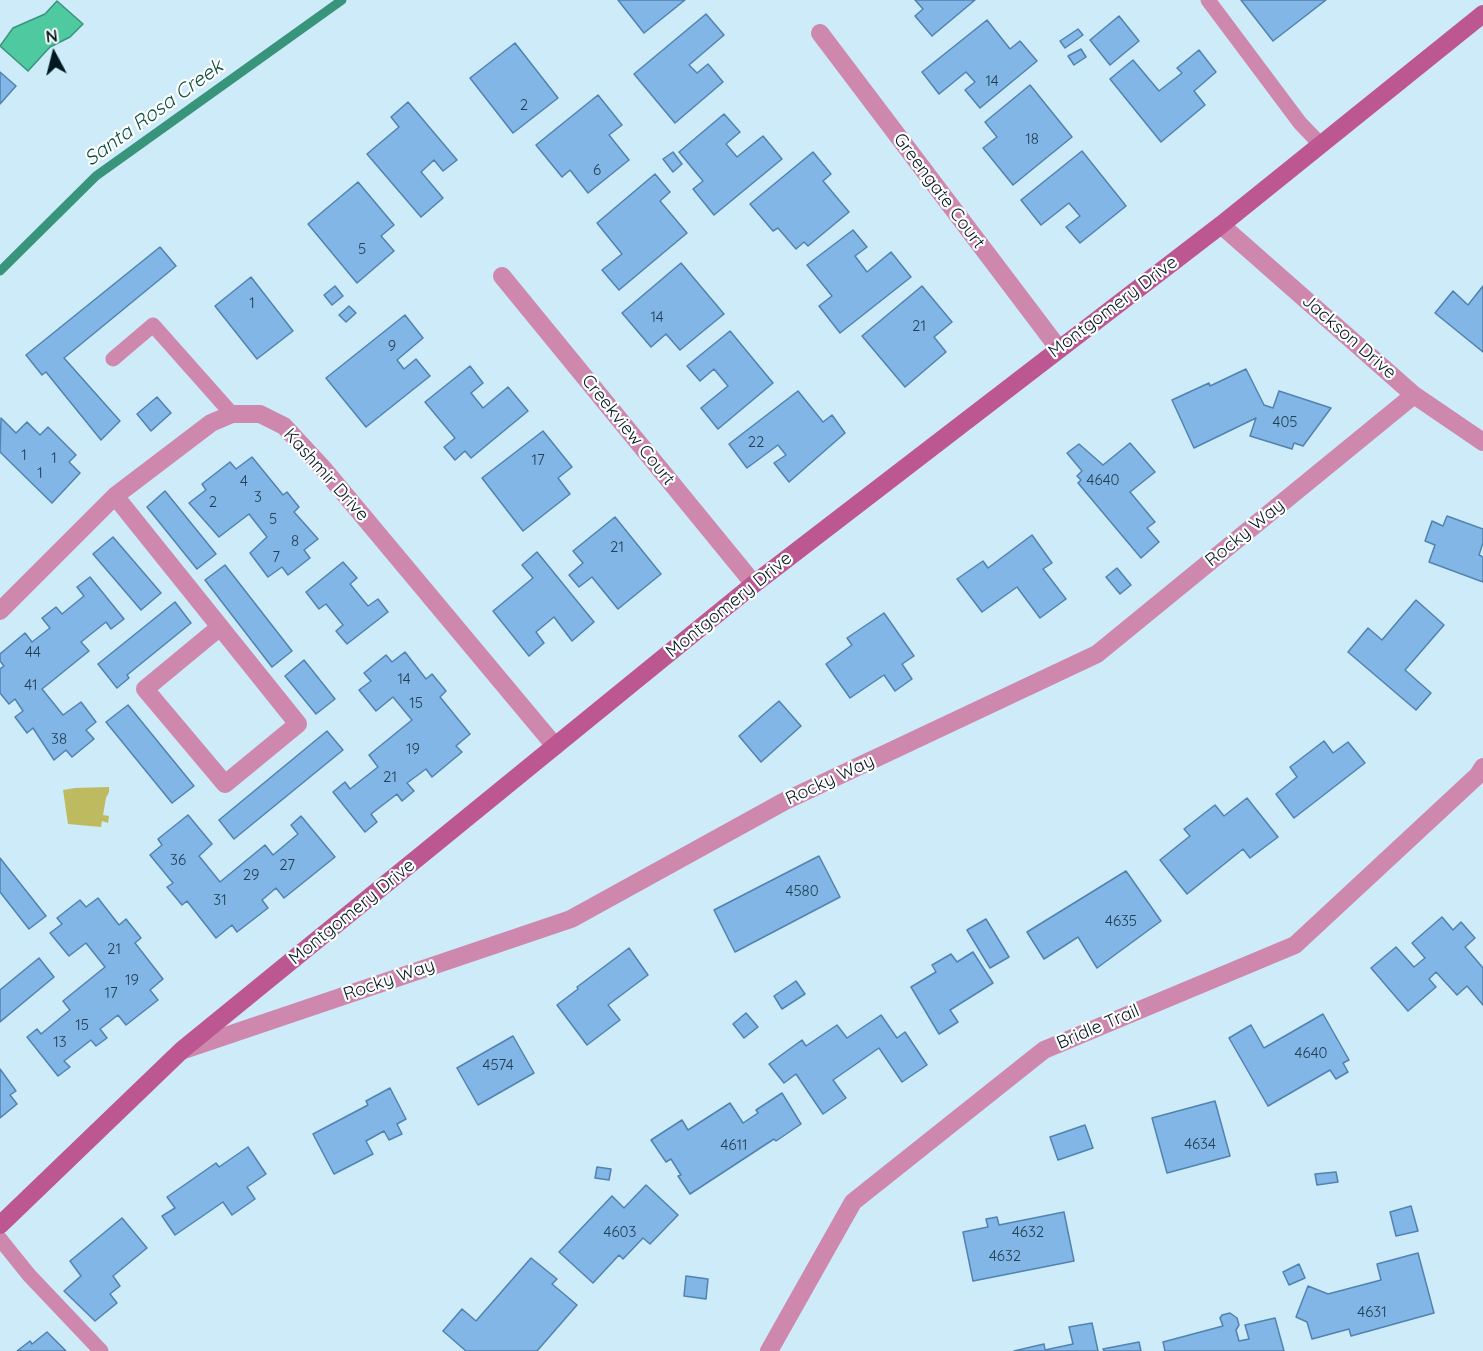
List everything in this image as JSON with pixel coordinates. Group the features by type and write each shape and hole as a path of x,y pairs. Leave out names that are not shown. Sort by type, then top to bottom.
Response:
{"street":[{"name":"Montgomery Drive","path":"0,1225 182,1050 754,584 1221,225 1483,14"},
{"name":"Greengate Court","path":"820,33 1059,348"},
{"name":"Jackson Drive","path":"1221,225 1414,394 1481,437"},
{"name":"Creekview Court","path":"502,276 754,584"},
{"name":"Rocky Way","path":"182,1050 571,919 785,801 1097,654 1414,394"},
{"name":"Kashmir Drive","path":"0,612 116,496 211,423 232,414 260,414 284,426 322,467 555,746"},
{"path":"116,496 298,724 225,784 145,689 220,627"},
{"name":"Bridle Trail","path":"769,1351 853,1202 1044,1050 1295,945 1478,776 1483,767"}],"lane":[{"path":"1208,0 1300,123 1320,146"},
{"path":"113,359 153,325 232,414"},
{"path":"0,1239 29,1275 101,1351"}],"shaded area":[{"path":"57,1 83,24 70,37 50,47 28,71 0,46 13,28 45,14"},
{"path":"109,787 103,815 109,816 108,823 102,821 101,827 68,824 63,790"}],"building":[{"path":"618,0 685,0 644,33"},
{"path":"915,0 975,0 932,36 915,16 923,9"},
{"path":"1241,0 1326,0 1273,41"},
{"path":"706,14 724,35 689,65 697,73 708,64 723,82 675,123 634,74"},
{"path":"1119,16 1139,41 1110,65 1090,40"},
{"path":"987,20 1010,49 1020,41 1037,61 980,108 965,90 975,82 966,72 939,94 922,72"},
{"path":"1078,29 1083,35 1065,48 1060,41"},
{"path":"515,43 558,98 513,133 470,78"},
{"path":"1081,49 1086,57 1074,65 1068,56"},
{"path":"1199,50 1216,72 1194,91 1205,105 1161,142 1110,79 1133,60 1159,91 1182,73 1177,68"},
{"path":"0,72 16,86 0,104"},
{"path":"1030,85 1072,137 1013,185 983,148 997,137 985,122"},
{"path":"598,95 622,125 609,135 629,160 588,193 570,170 562,177 536,145"},
{"path":"408,102 457,160 443,171 434,160 421,172 443,198 421,217 367,154 399,127 391,117"},
{"path":"724,114 740,132 726,144 737,157 763,136 782,159 714,215 693,189 703,181 679,152"},
{"path":"1082,151 1126,206 1080,243 1066,227 1080,216 1069,203 1041,225 1021,200"},
{"path":"673,152 682,164 673,172 663,159"},
{"path":"813,152 831,174 823,181 849,212 808,246 804,242 796,249 778,228 773,231 750,204"},
{"path":"655,174 670,192 660,201 687,233 619,290 602,270 622,254 597,223"},
{"path":"358,182 394,225 381,236 394,251 357,283 308,224"},
{"path":"853,230 867,247 855,256 867,272 891,252 911,277 840,333 819,306 832,296 807,265"},
{"path":"160,247 176,266 64,358 120,421 101,440 46,372 42,375 26,355"},
{"path":"681,263 724,314 680,350 666,334 651,347 622,313"},
{"path":"251,277 293,331 257,359 215,306"},
{"path":"335,286 343,296 332,305 324,295"},
{"path":"922,286 952,322 934,337 946,352 905,387 862,336"},
{"path":"1483,286 1483,352 1435,313 1453,291 1468,305"},
{"path":"349,306 356,313 346,322 339,315"},
{"path":"405,315 423,338 397,360 404,369 416,359 430,376 366,427 326,378"},
{"path":"730,331 773,383 718,429 701,408 728,386 714,369 700,381 687,366"},
{"path":"470,366 483,383 471,393 483,408 508,387 528,411 471,458 465,451 455,460 444,447 455,438 425,402"},
{"path":"1246,369 1264,405 1273,408 1279,391 1331,408 1303,446 1294,443 1292,449 1250,436 1256,418 1194,448 1172,400"},
{"path":"798,391 823,422 832,415 845,433 789,482 774,463 786,455 778,445 747,468 729,444"},
{"path":"157,397 171,413 151,431 137,414"},
{"path":"1,418 16,433 27,422 40,435 48,427 76,455 69,462 80,473 52,503 0,452"},
{"path":"543,431 572,467 558,478 570,494 523,531 482,478"},
{"path":"1130,443 1155,472 1130,492 1155,522 1147,528 1159,542 1141,558 1078,483 1081,480 1077,476 1082,471 1067,453 1079,444 1103,465"},
{"path":"252,457 283,495 287,492 299,507 294,512 318,539 304,550 310,558 288,575 282,567 268,577 250,553 267,537 249,514 219,537 189,503 206,490 202,484 230,462 236,469"},
{"path":"165,491 216,554 197,569 147,507"},
{"path":"1447,516 1483,529 1483,543 1479,555 1483,557 1483,582 1429,562 1435,545 1425,541 1432,521 1443,526"},
{"path":"615,517 661,574 618,609 592,577 579,587 569,575 583,563 573,551"},
{"path":"1032,535 1052,563 1043,569 1066,599 1040,618 1017,587 982,612 957,579 983,561 988,568"},
{"path":"113,537 161,593 141,610 93,554"},
{"path":"537,552 594,622 572,641 554,617 536,632 544,643 529,656 493,611 533,578 522,565"},
{"path":"343,562 357,578 350,584 368,606 378,599 388,612 347,644 336,631 343,625 326,604 319,609 306,592"},
{"path":"225,565 292,651 272,667 205,580"},
{"path":"1117,568 1131,585 1120,594 1106,577"},
{"path":"90,577 124,619 111,629 106,622 81,642 89,651 42,689 63,715 81,702 96,722 86,730 94,739 72,757 66,750 54,760 33,728 27,733 15,717 23,711 15,699 9,704 0,693 0,669 4,666 0,661 0,654 25,633 32,642 50,628 42,618 56,607 62,614 84,596 77,587"},
{"path":"1416,600 1444,625 1405,670 1431,693 1416,710 1348,652 1368,628 1382,640"},
{"path":"175,602 191,623 127,675 129,678 117,688 98,664"},
{"path":"884,613 914,656 902,664 912,679 895,691 884,675 850,698 826,664 852,645 847,638"},
{"path":"405,652 426,679 432,674 446,691 440,697 470,734 456,746 462,752 432,777 426,769 407,783 414,791 402,801 397,794 371,814 377,822 365,832 333,792 345,782 350,789 378,767 369,755 412,720 393,697 376,711 359,690 371,681 364,673 386,655 392,662"},
{"path":"304,660 335,699 316,714 285,676"},
{"path":"779,701 801,726 761,762 739,736"},
{"path":"128,705 194,786 172,803 106,722"},
{"path":"327,731 343,750 234,839 219,820"},
{"path":"1324,741 1333,753 1348,742 1365,763 1294,818 1276,794 1297,777 1290,767"},
{"path":"1247,798 1278,837 1250,858 1243,849 1187,894 1160,860 1190,836 1184,829 1215,805 1224,816"},
{"path":"188,815 212,844 199,856 220,882 265,845 273,855 298,834 291,825 301,816 335,857 284,898 276,888 262,900 268,908 237,932 232,925 216,938 187,901 182,905 167,887 173,883 150,855 162,845 158,839"},
{"path":"819,856 840,897 735,952 714,910"},
{"path":"0,858 46,916 29,929 0,892"},
{"path":"1126,871 1161,921 1097,968 1078,937 1044,959 1027,932"},
{"path":"98,898 119,925 126,919 141,938 135,943 163,979 150,990 158,1000 126,1025 118,1015 100,1029 107,1038 96,1046 91,1040 64,1061 70,1067 58,1076 27,1037 37,1029 41,1034 70,1010 63,1001 105,967 86,943 69,956 50,933 62,924 57,918 80,900 86,907"},
{"path":"1442,917 1453,930 1461,922 1475,938 1465,947 1483,968 1483,1005 1467,986 1457,995 1436,972 1429,979 1436,987 1408,1011 1371,968 1396,947 1414,967 1425,958 1412,943"},
{"path":"986,919 1009,957 990,968 967,930"},
{"path":"629,948 648,975 608,1005 620,1020 587,1045 557,1005"},
{"path":"973,952 993,983 950,1010 958,1022 939,1034 911,987 936,972 932,965 951,954 957,962"},
{"path":"39,958 54,977 0,1022 0,990"},
{"path":"796,981 805,994 782,1009 774,996"},
{"path":"746,1013 758,1027 744,1038 733,1024"},
{"path":"1323,1014 1349,1060 1343,1063 1348,1072 1336,1079 1330,1070 1268,1106 1229,1038 1251,1025 1264,1048"},
{"path":"881,1015 897,1038 905,1032 927,1065 902,1082 879,1048 833,1080 846,1098 823,1114 796,1074 784,1083 769,1064 802,1040 806,1046 837,1025 847,1038"},
{"path":"513,1036 534,1073 478,1105 457,1068"},
{"path":"0,1069 16,1091 10,1095 17,1104 0,1118"},
{"path":"390,1088 406,1119 397,1124 402,1134 389,1140 384,1131 366,1141 373,1154 334,1174 313,1134 368,1105 366,1101"},
{"path":"782,1093 801,1124 690,1194 678,1176 681,1175 671,1159 666,1162 651,1140 682,1120 688,1130 730,1103 743,1123 758,1113 756,1110"},
{"path":"1215,1101 1230,1156 1167,1173 1152,1118"},
{"path":"1085,1125 1093,1148 1058,1160 1050,1137"},
{"path":"248,1147 266,1174 247,1187 255,1199 232,1215 223,1202 175,1235 162,1216 175,1208 167,1197 216,1163 219,1167"},
{"path":"597,1167 611,1169 609,1180 595,1178"},
{"path":"1336,1172 1338,1182 1317,1185 1315,1174"},
{"path":"646,1185 678,1215 650,1244 643,1238 623,1259 619,1255 593,1283 559,1252 612,1196 624,1208"},
{"path":"1411,1206 1418,1231 1396,1236 1390,1212"},
{"path":"1064,1212 1074,1261 973,1281 963,1232 988,1227 986,1219 997,1217 999,1225"},
{"path":"122,1218 147,1248 113,1276 120,1286 110,1294 117,1303 95,1321 64,1291 81,1276 70,1261"},
{"path":"1418,1253 1434,1313 1351,1336 1349,1329 1312,1339 1307,1322 1296,1317 1308,1286 1328,1294 1381,1280 1377,1264"},
{"path":"531,1258 557,1279 552,1284 577,1305 537,1351 466,1351 443,1331 462,1309 476,1321"},
{"path":"1299,1264 1305,1278 1289,1285 1283,1272"},
{"path":"686,1276 708,1279 706,1299 684,1296"},
{"path":"1230,1313 1237,1318 1239,1325 1236,1330 1239,1341 1249,1339 1245,1325 1275,1318 1284,1351 1165,1351 1163,1342 1223,1326 1220,1318"},
{"path":"1092,1323 1098,1351 1014,1351 1044,1344 1045,1350 1073,1344 1069,1327"},
{"path":"47,1332 66,1351 17,1351 30,1341 32,1344"},
{"path":"1139,1342 1141,1351 1104,1351 1103,1349"}],"waterway":[{"name":"Santa Rosa Creek","path":"0,271 96,176 342,0"}]}
